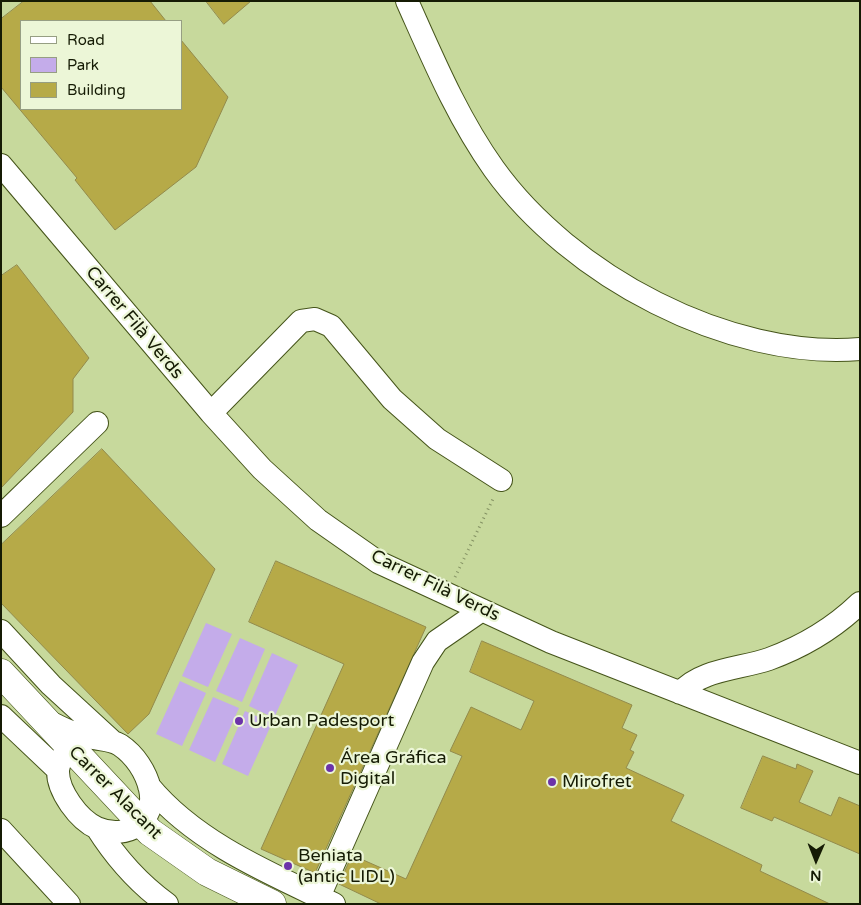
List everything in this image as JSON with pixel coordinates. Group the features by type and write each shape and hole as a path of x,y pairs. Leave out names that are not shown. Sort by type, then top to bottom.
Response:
{"main road":[{"name":"Carrer Alacant","path":"1,674 72,751 132,828 172,849 215,876 272,904"}],"street":[{"path":"407,1 459,114 494,170 543,223 598,269 667,308 727,332 801,347 860,348"},
{"name":"Carrer Filà Verds","path":"1,165 210,413 262,469 318,520 378,562 569,649 860,763"},
{"path":"210,413 300,321 315,319 331,326 392,398 437,439 501,480"},
{"path":"1,516 97,423"},
{"path":"680,693 696,679 769,659 797,647 832,627 860,603"},
{"path":"326,900 423,662 437,641 482,610"},
{"name":"Carrer Alacant","path":"1,631 51,685 112,742"},
{"name":"Carrer Alacant","path":"1,716 72,751"},
{"path":"167,904 146,889 124,865 97,828 84,818 67,798 61,785 72,751 112,742 133,756 166,826 172,849"},
{"path":"97,828 110,832 132,828 150,809 150,791"},
{"name":"Carrer Alacant","path":"150,791 167,807 242,858 326,900"},
{"path":"1,830 70,904"}],"path":[{"path":"459,570 501,480"}],"green space":[{"path":"206,623 232,634 208,687 182,676"},
{"path":"240,638 265,649 242,702 216,691"},
{"path":"272,653 298,665 274,718 249,706"},
{"path":"180,681 206,693 182,746 156,734"},
{"path":"213,697 239,708 215,762 189,750"},
{"path":"245,711 272,723 248,776 222,764"}],"building":[{"path":"24,1 150,1 165,20 20,20 20,110 1,87 1,19"},
{"path":"206,1 251,1 224,24"},
{"path":"182,41 228,97 196,167 115,230 75,180 77,178 20,110 182,110"},
{"path":"17,265 89,358 73,379 73,412 1,488 1,276"},
{"path":"102,449 215,569 149,714 128,734 1,603 1,545"},
{"path":"276,561 426,627 315,873 261,849 344,664 249,622"},
{"name":"Mirofret","path":"482,641 632,705 622,728 637,735 630,750 634,752 626,768 684,795 671,821 762,865 760,871 830,904 381,904 339,884 352,855 406,879 462,756 450,751 471,707 521,730 534,701 470,672"},
{"path":"763,756 796,769 797,764 813,771 799,802 831,816 839,797 860,806 860,854 774,817 772,821 741,808"}],"place":[{"name":"Urban Padesport","path":"239,721"},
{"name":"Área Gráfica Digital","path":"330,768"},
{"name":"Mirofret","path":"552,782"},
{"name":"Beniata (antic LIDL)","path":"288,866"}]}
